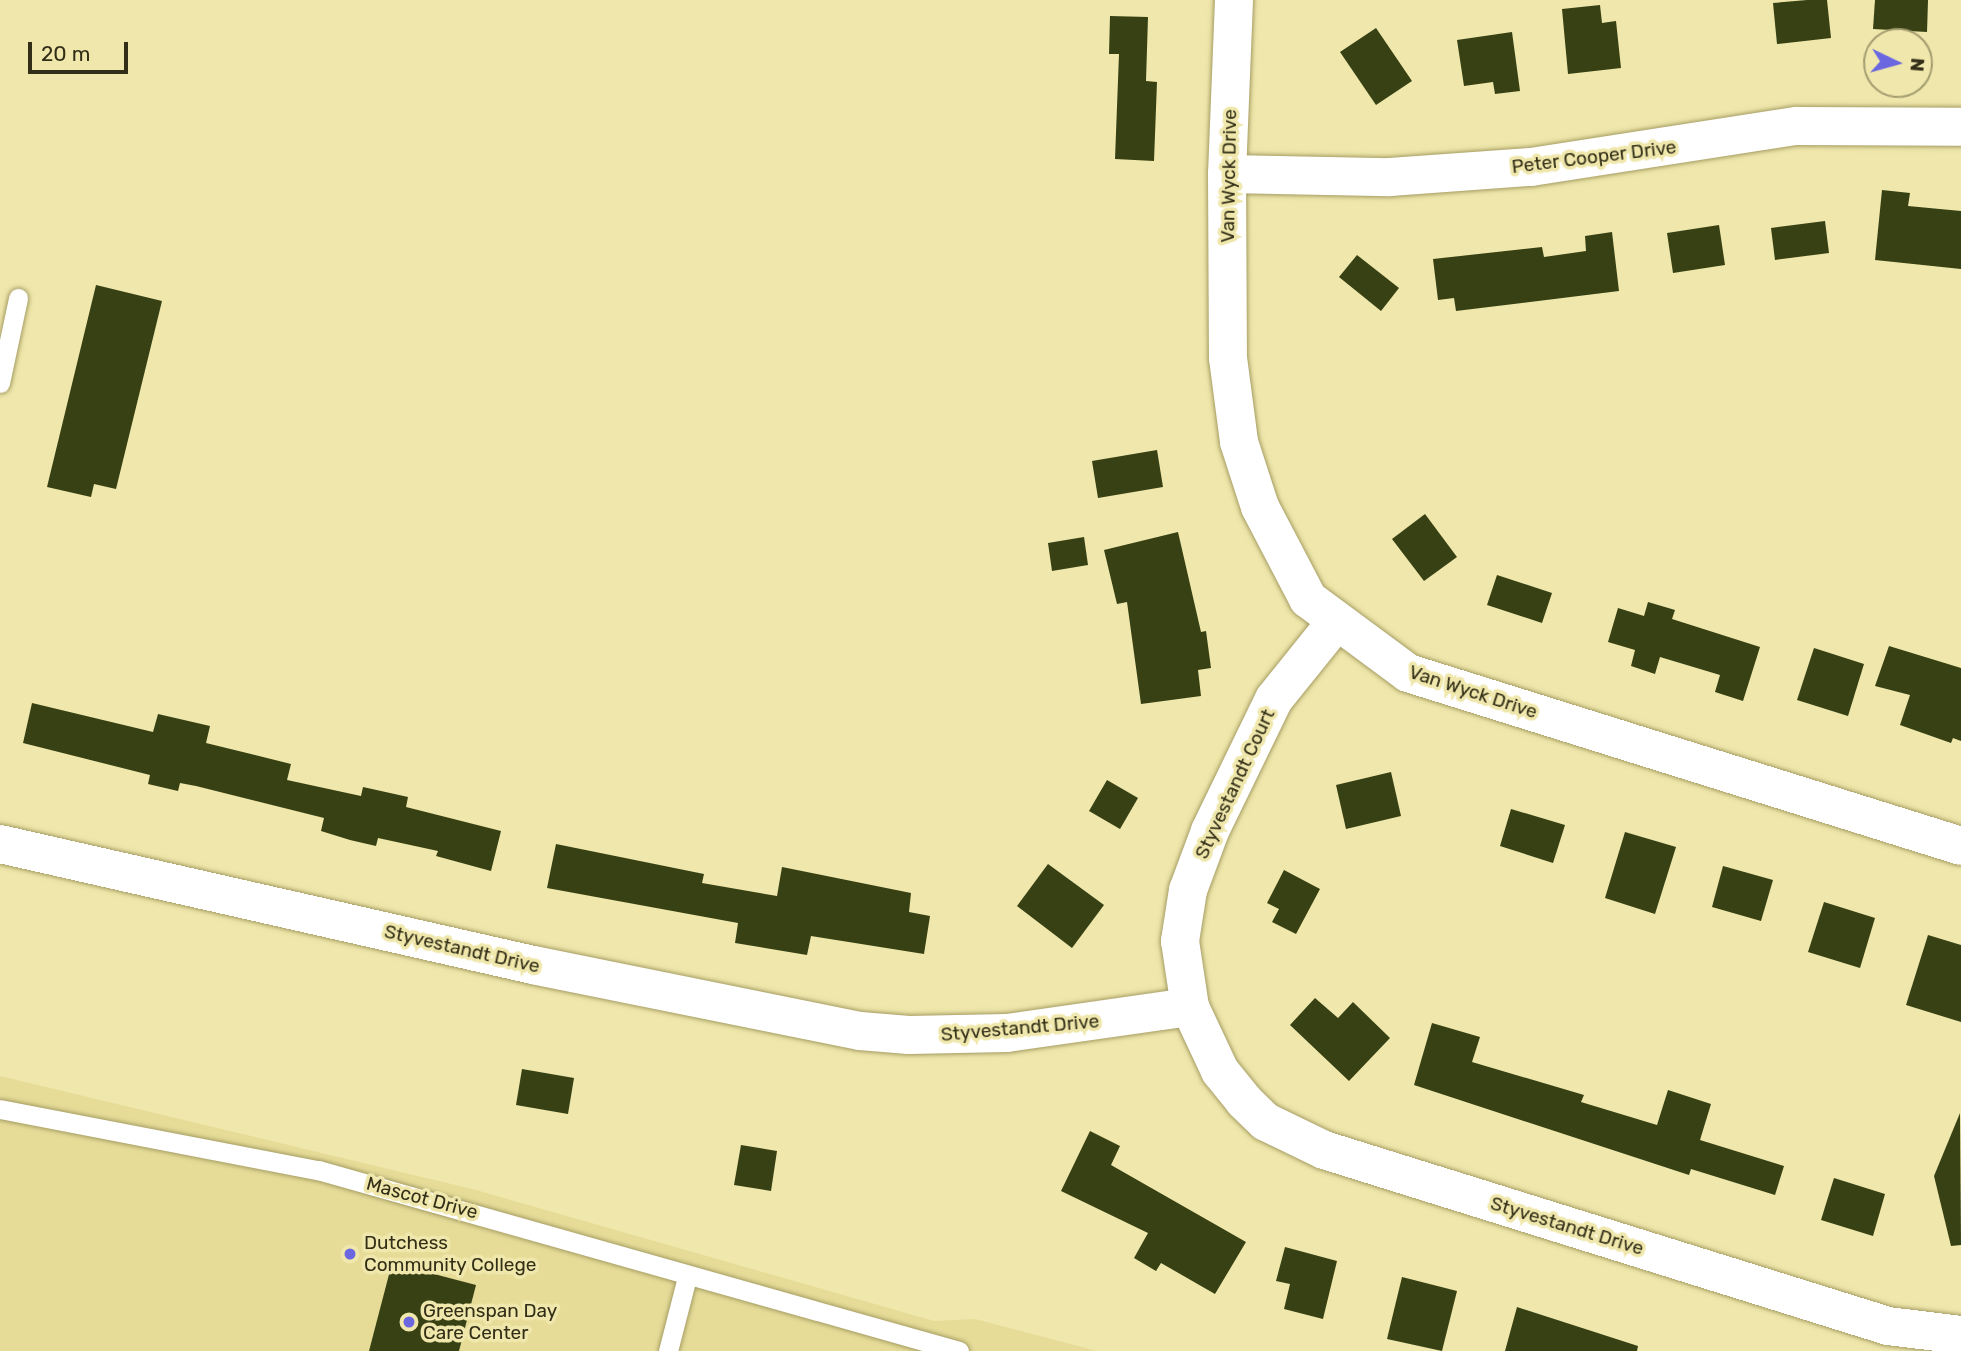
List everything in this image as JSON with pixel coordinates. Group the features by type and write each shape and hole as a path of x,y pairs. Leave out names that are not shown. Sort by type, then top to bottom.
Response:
{"street":[{"name":"Van Wyck Drive","path":"1234,0 1227,174 1228,358 1239,442 1260,507 1308,599 1408,673 1961,846"},
{"name":"Peter Cooper Drive","path":"1227,174 1391,177 1531,167 1797,126 1961,127"},
{"name":"Styvestandt Court","path":"1190,1007 1180,941 1188,890 1210,831 1274,699 1336,622"},
{"name":"Styvestandt Drive","path":"0,844 546,968 860,1031 909,1035 1007,1033 1190,1007 1220,1071 1244,1101 1266,1122 1293,1137 1888,1326 1961,1335"}],"lane":[{"path":"0,383 18,298"},
{"name":"Mascot Drive","path":"0,1109 268,1157 546,1232 687,1277 959,1351"},
{"path":"668,1351 687,1277"}],"shaded area":[{"name":"Dutchess Community College","path":"0,1076 476,1190 934,1321 975,1319 1097,1351 0,1351"}],"building":[{"path":"1827,0 1831,38 1777,44 1773,3"},
{"path":"1875,0 1928,0 1927,28 1873,28"},
{"path":"1600,5 1602,23 1616,21 1621,68 1568,74 1562,9"},
{"path":"1110,16 1148,17 1146,81 1157,82 1154,161 1115,159 1119,54 1109,54"},
{"path":"1376,28 1412,81 1376,105 1340,52"},
{"path":"1512,32 1520,91 1495,94 1493,82 1464,86 1457,40"},
{"path":"1882,190 1910,193 1908,206 1961,211 1961,269 1875,260"},
{"path":"1825,221 1829,253 1775,260 1771,228"},
{"path":"1719,225 1725,265 1673,273 1667,233"},
{"path":"1612,232 1619,291 1456,311 1454,298 1438,300 1433,259 1542,247 1544,257 1586,251 1585,236"},
{"path":"1357,255 1399,288 1381,311 1339,277"},
{"path":"96,285 162,301 116,489 94,484 91,497 47,487"},
{"path":"1157,450 1163,487 1098,498 1092,461"},
{"path":"1425,514 1457,557 1424,581 1392,539"},
{"path":"1178,532 1201,632 1206,631 1211,668 1198,670 1201,696 1141,704 1127,602 1117,604 1104,550"},
{"path":"1084,537 1088,565 1052,571 1048,543"},
{"path":"1497,575 1552,593 1542,623 1487,605"},
{"path":"1648,602 1675,610 1672,619 1760,647 1743,701 1715,692 1720,675 1660,657 1655,674 1631,666 1635,650 1608,642 1618,608 1644,616"},
{"path":"1889,646 1961,668 1961,741 1953,738 1951,743 1900,725 1910,695 1875,686"},
{"path":"1814,648 1864,664 1848,716 1797,700"},
{"path":"32,703 153,732 158,714 210,726 206,743 291,764 287,780 361,796 363,787 408,797 406,807 501,831 491,871 436,856 438,851 378,838 376,846 350,840 321,831 324,818 196,786 180,783 178,791 148,784 150,775 23,743"},
{"path":"1391,772 1401,816 1346,829 1336,785"},
{"path":"1107,780 1138,798 1120,829 1089,811"},
{"path":"1511,809 1565,825 1553,863 1500,846"},
{"path":"1625,832 1676,847 1655,914 1605,898"},
{"path":"556,844 704,874 702,883 777,896 782,867 911,893 909,912 930,916 924,954 811,936 807,955 735,943 738,923 547,888"},
{"path":"1048,864 1104,905 1072,948 1017,906"},
{"path":"1723,866 1773,880 1761,921 1712,907"},
{"path":"1284,870 1320,889 1296,934 1272,922 1279,909 1267,903"},
{"path":"1824,902 1875,918 1860,968 1808,952"},
{"path":"1928,935 1961,945 1961,1022 1906,1005"},
{"path":"1315,998 1338,1018 1353,1002 1390,1038 1349,1081 1290,1025"},
{"path":"1432,1023 1480,1037 1472,1062 1584,1095 1581,1102 1657,1125 1668,1090 1711,1104 1700,1140 1784,1166 1775,1195 1691,1169 1689,1175 1414,1085"},
{"path":"522,1069 574,1078 568,1114 516,1105"},
{"path":"1960,1113 1961,1245 1951,1246 1934,1176"},
{"path":"1090,1131 1120,1146 1111,1165 1246,1242 1215,1294 1161,1263 1156,1271 1134,1258 1148,1233 1061,1191"},
{"path":"741,1145 777,1151 771,1191 734,1185"},
{"path":"1834,1178 1885,1194 1873,1236 1821,1220"},
{"path":"1285,1247 1337,1261 1323,1319 1284,1309 1290,1284 1276,1281"},
{"path":"392,1263 476,1285 459,1351 369,1351"},
{"path":"1402,1277 1457,1291 1442,1351 1387,1339"},
{"path":"1517,1307 1638,1346 1637,1351 1505,1351"}],"place":[{"name":"Dutchess Community College","path":"350,1254"},
{"name":"Greenspan Day Care Center","path":"409,1322"}]}
